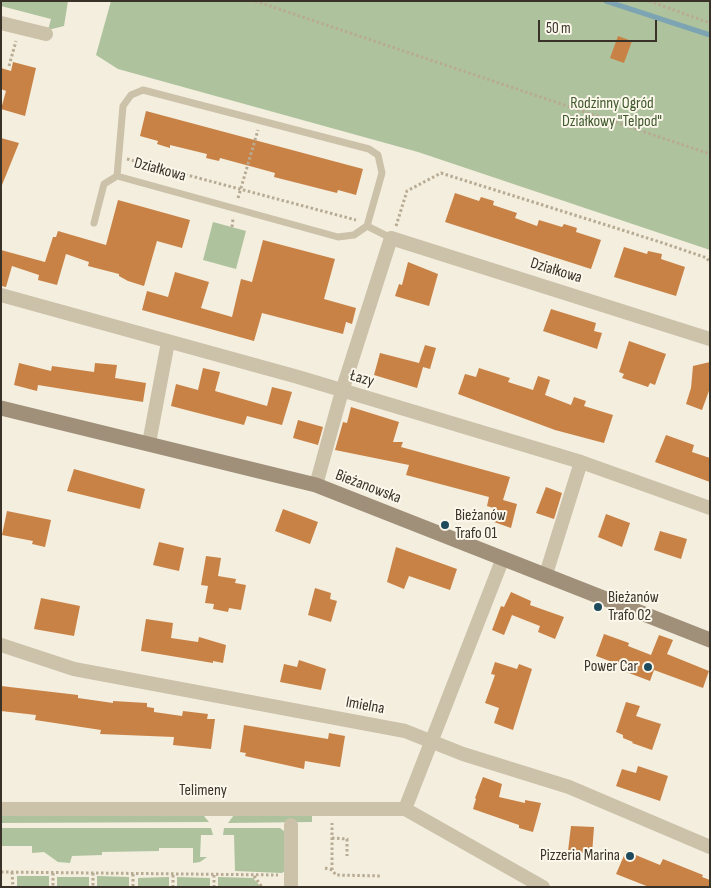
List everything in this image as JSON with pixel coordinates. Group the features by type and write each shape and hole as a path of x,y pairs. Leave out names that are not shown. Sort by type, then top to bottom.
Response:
{"street":[{"path":"1,24 46,34"},
{"path":"316,485 342,391 391,238"},
{"name":"Działkowa","path":"391,238 710,339"},
{"name":"Łazy","path":"1,295 342,391 581,462 710,508"},
{"path":"148,443 168,342"},
{"name":"Bieżanowska","path":"1,408 316,485 710,640"},
{"path":"546,574 581,462"},
{"path":"405,810 503,558"},
{"name":"Imielna","path":"1,644 74,669 405,731 463,754 569,787 710,847"},
{"name":"Telimeny","path":"1,809 405,810 544,887"},
{"path":"291,825 291,881"}],"lane":[{"path":"94,223 104,184 117,176 123,106 131,95 143,90 368,149 378,155 382,173 367,226 354,235 338,237"},
{"name":"Działkowa","path":"117,176 338,237"},
{"name":"Działkowa","path":"367,226 391,238"}],"path":[{"path":"255,1 710,154"},
{"path":"649,1 710,22"},
{"path":"9,66 17,35"},
{"path":"232,227 240,189 261,120"},
{"path":"127,149 126,158 358,221 367,226"},
{"path":"391,238 406,191 441,172 660,242 707,258 710,263"},
{"path":"338,237 341,229 352,226 358,221 360,216"},
{"path":"324,824 336,819"},
{"path":"332,822 332,870"},
{"path":"332,838 347,839 347,856"},
{"path":"325,868 332,870 336,875 381,876"},
{"path":"1,872 253,875 291,881"},
{"path":"12,872 13,887"},
{"path":"53,873 53,887"},
{"path":"92,874 93,887"},
{"path":"133,874 134,887"},
{"path":"173,874 173,887"},
{"path":"214,875 214,887"},
{"path":"253,875 262,887"}],"green space":[{"path":"1,1 68,1 64,26 48,30 51,19 1,6"},
{"name":"Rodzinny Ogród Działkowy \"Telpod\"","path":"111,1 710,1 710,250 418,152 118,69 96,55"},
{"path":"213,222 246,231 236,269 203,260"},
{"path":"234,815 312,816 312,822 228,823"},
{"path":"1,816 204,816 209,822 1,823"},
{"path":"1,828 211,828 213,835 201,835 200,857 207,857 200,862 193,863 193,848 159,848 159,851 102,852 102,855 72,856 70,863 58,862 44,852 32,853 32,846 1,846"},
{"path":"224,828 280,828 285,832 286,870 282,873 235,871 234,835 223,835"},
{"path":"17,876 49,876 49,887 17,887"},
{"path":"97,876 129,877 129,887 97,887"},
{"path":"57,877 89,877 89,887 57,887"},
{"path":"169,877 169,887 138,887 138,878"},
{"path":"177,877 210,878 210,887 177,887"},
{"path":"218,877 253,878 261,887 218,887"}],"building":[{"path":"618,36 632,41 624,63 610,58"},
{"path":"13,62 36,68 25,116 1,109 6,91 1,89 1,68 11,71"},
{"path":"146,111 363,169 356,195 338,190 337,193 274,177 275,173 220,158 219,161 206,158 207,154 170,145 170,148 157,144 158,141 140,136"},
{"path":"1,138 19,143 2,185 1,185"},
{"path":"455,193 479,201 481,197 494,201 493,205 517,213 515,218 537,226 539,220 562,227 564,224 577,228 576,232 601,240 591,269 445,222"},
{"path":"118,200 190,220 182,248 157,241 144,286 128,281 119,276 119,274 88,266 89,262 66,254 57,285 38,280 39,275 12,266 6,287 1,286 1,250 45,262 53,237 56,237 58,231 106,245"},
{"path":"263,240 335,259 324,299 356,308 352,324 346,322 343,334 262,313 254,341 142,310 147,291 168,297 175,272 209,282 201,308 232,317 241,279 252,282"},
{"path":"624,247 647,254 648,251 662,254 661,259 685,267 676,296 614,277"},
{"path":"408,262 438,274 429,306 395,296 399,284 402,285"},
{"path":"551,309 596,323 594,331 602,333 597,349 543,331"},
{"path":"629,341 666,354 655,385 650,383 648,387 622,378 624,374 619,372"},
{"path":"425,345 436,348 430,369 423,367 417,388 374,375 380,353 419,363"},
{"path":"710,362 710,388 702,410 686,404 691,388 693,366"},
{"path":"19,363 51,371 52,366 94,372 95,363 117,365 115,378 146,383 143,402 38,385 37,391 14,385"},
{"path":"203,368 220,372 215,391 267,406 272,387 292,392 282,425 247,416 244,425 171,406 176,384 198,390"},
{"path":"479,368 510,378 508,382 533,390 538,376 550,380 545,395 571,405 574,397 586,401 584,406 613,415 604,443 555,430 458,394 465,374 476,377"},
{"path":"351,407 399,422 393,442 403,442 401,447 510,477 503,500 517,504 511,528 494,522 497,509 487,506 489,497 406,475 409,465 335,450 343,422 347,423"},
{"path":"298,420 323,427 318,445 293,438"},
{"path":"666,435 694,445 692,452 710,458 710,482 655,462"},
{"path":"74,469 145,489 140,509 67,491"},
{"path":"546,487 562,493 554,519 536,513"},
{"path":"283,509 318,522 310,544 275,531"},
{"path":"7,511 51,520 45,547 32,544 33,541 2,535"},
{"path":"606,514 630,523 622,547 598,537"},
{"path":"660,531 687,539 681,559 654,550"},
{"path":"159,542 184,548 179,571 153,565"},
{"path":"396,547 457,569 450,590 409,576 404,589 387,582"},
{"path":"206,556 221,558 218,576 236,579 235,583 246,585 241,610 229,608 228,612 213,609 214,604 205,603 208,586 201,585"},
{"path":"315,588 331,593 330,599 337,601 331,622 308,615"},
{"path":"511,592 531,601 530,605 564,617 555,639 538,632 540,626 512,615 504,635 492,630 501,606 504,607"},
{"path":"41,598 80,606 74,636 34,629"},
{"path":"146,619 173,623 171,638 198,642 199,637 226,645 223,663 141,651"},
{"path":"604,634 629,643 628,646 651,655 659,635 673,640 667,654 709,671 703,688 654,670 650,681 621,670 623,666 596,656"},
{"path":"299,660 326,669 321,690 280,682 284,664 297,667"},
{"path":"495,662 517,669 519,664 532,669 513,730 494,723 499,708 485,703 495,675 491,674"},
{"path":"1,686 78,695 78,698 113,703 113,701 147,703 147,707 154,708 154,712 182,716 183,711 208,714 207,719 215,719 211,749 173,745 174,737 100,734 101,730 35,720 36,715 1,711"},
{"path":"626,702 640,706 636,716 661,724 652,750 632,743 616,732"},
{"path":"244,725 328,739 329,733 345,736 340,767 305,761 304,769 245,756 246,753 240,752"},
{"path":"638,766 668,776 660,801 616,786 622,769 636,773"},
{"path":"483,777 502,784 499,797 525,803 525,800 541,803 533,832 519,828 519,825 473,809"},
{"path":"571,826 594,827 592,854 568,851"},
{"path":"626,851 660,865 663,859 703,875 702,877 710,880 710,887 649,887 616,874"}],"waterway":[{"path":"606,1 710,35"}],"place":[{"name":"Bieżanów Trafo 01","path":"445,525"},
{"name":"Bieżanów Trafo 02","path":"598,607"},
{"name":"Power Car","path":"648,667"},
{"name":"Pizzeria Marina","path":"630,856"}]}
